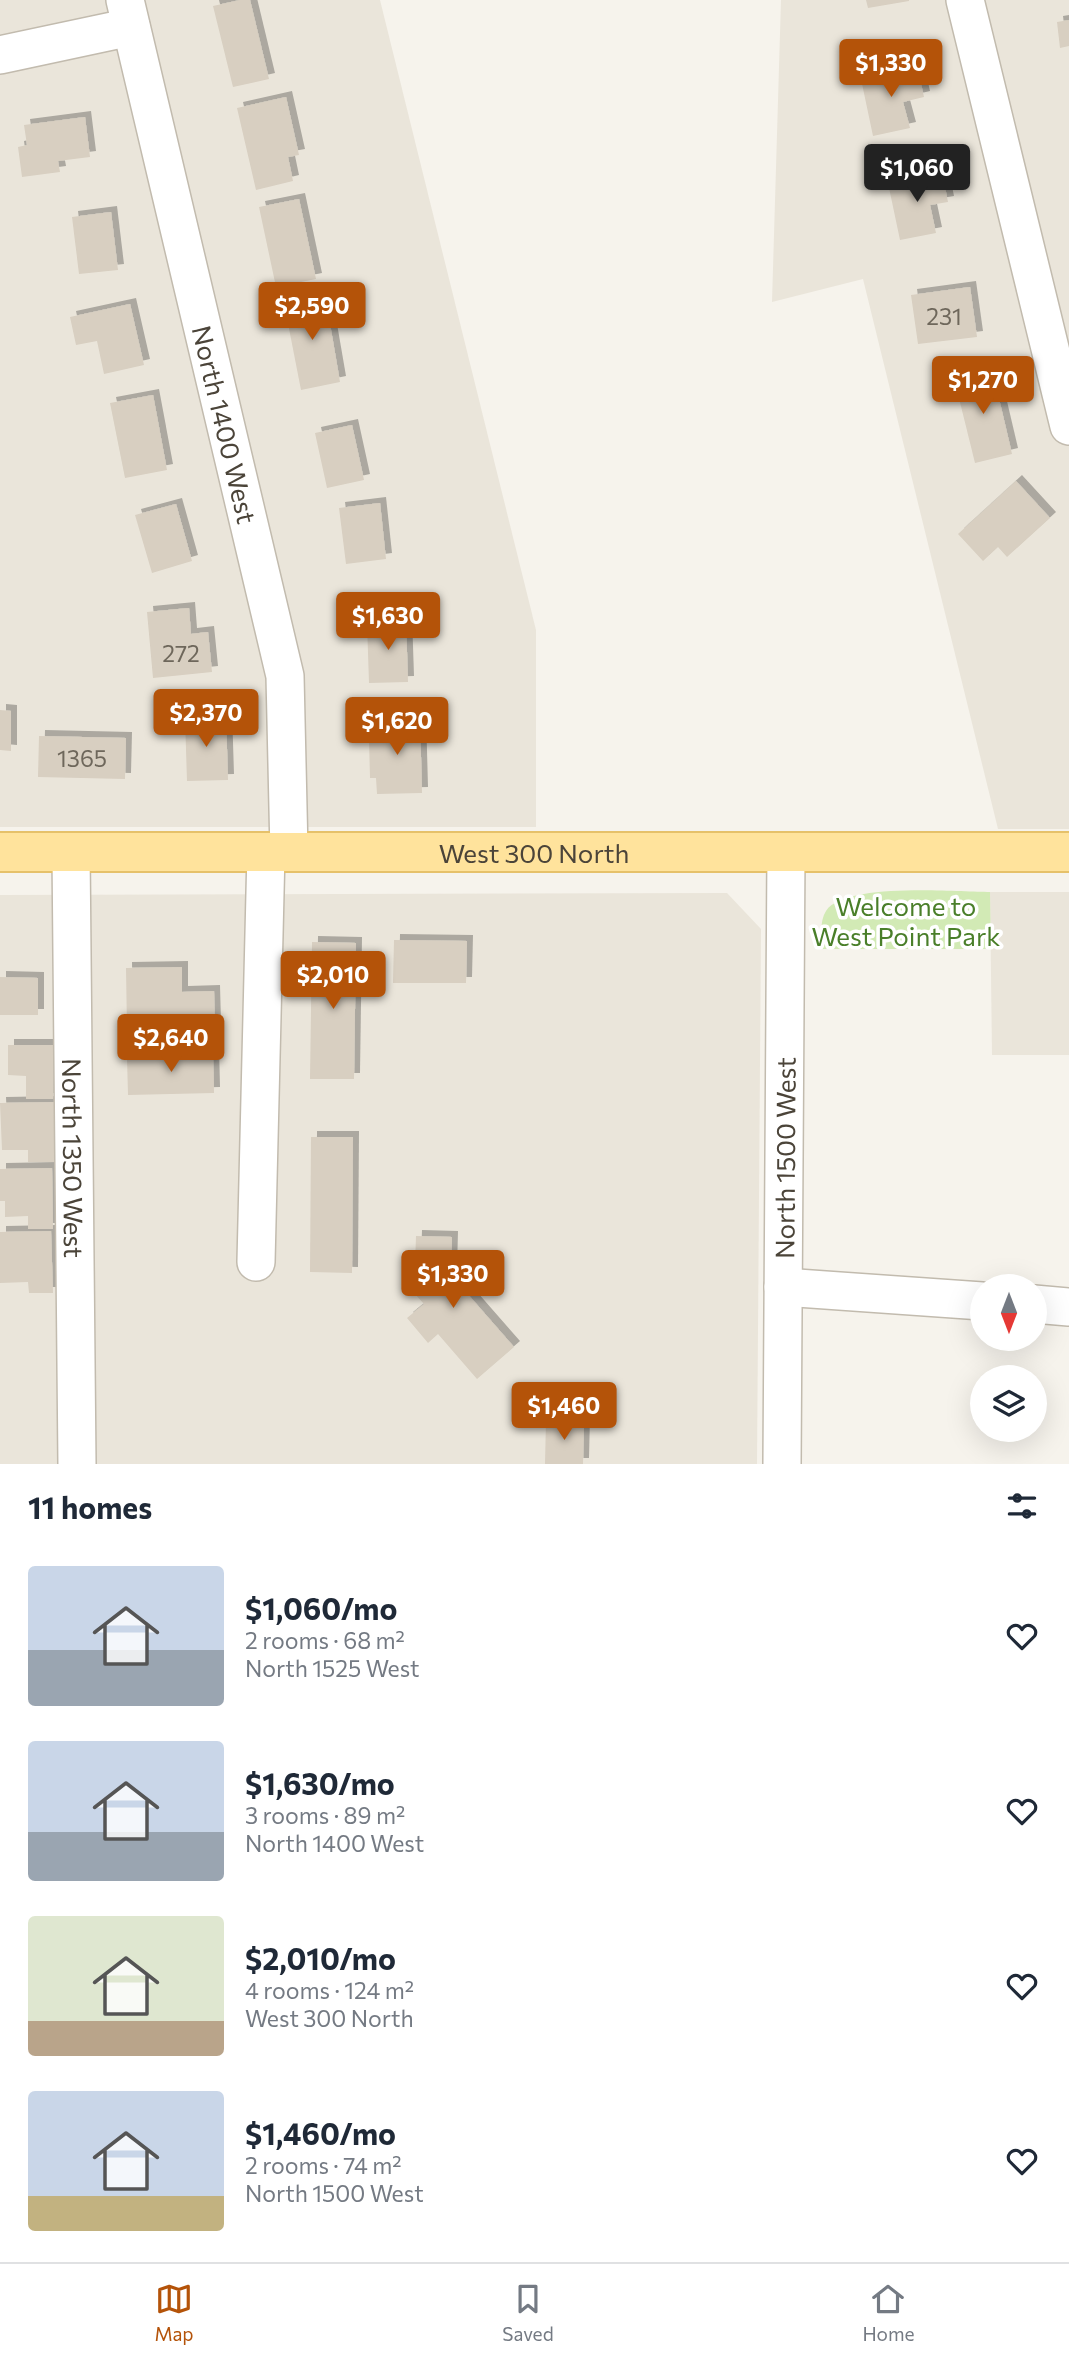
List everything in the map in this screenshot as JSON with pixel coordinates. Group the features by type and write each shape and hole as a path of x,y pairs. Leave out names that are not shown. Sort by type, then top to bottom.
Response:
{"main road":[{"name":"West 300 North","path":"0,852 1069,852"}],"street":[{"path":"965,0 1069,426"},
{"path":"0,55 128,14"},
{"name":"North 1400 West","path":"128,14 285,676 256,1262"},
{"name":"North 1350 West","path":"71,852 77,1464"},
{"name":"North 1500 West","path":"782,1464 786,852"},
{"path":"783,1287 970,1300"},
{"path":"1047,1305 1069,1307"}],"shaded area":[{"path":"0,0 380,0 536,630 536,827 0,827"},
{"path":"781,0 1069,0 1069,829 998,829 863,279 772,302"},
{"path":"990,892 1069,892 1069,1055 992,1055"},
{"path":"727,893 761,929 757,1464 0,1464 0,895"}],"green space":[{"name":"Welcome to West Point Park","path":"877,892 990,892 991,949 822,949 824,915 837,902"}],"building":[{"path":"250,0 269,79 233,87 213,6"},
{"path":"866,0 909,0 909,1 868,8"},
{"path":"1069,20 1069,46 1060,48 1057,22"},
{"path":"917,66 924,97 903,102 910,128 873,136 861,79"},
{"path":"286,97 299,155 288,157 293,181 256,190 237,108"},
{"path":"85,117 90,157 58,161 60,172 22,177 18,147 27,145 24,125"},
{"path":"942,172 948,202 930,205 936,233 900,240 888,183"},
{"path":"299,199 316,279 276,287 259,207"},
{"path":"111,212 118,270 79,274 72,217"},
{"path":"970,287 977,337 918,344 911,295"},
{"path":"325,295 340,382 301,390 284,303"},
{"path":"130,304 144,365 104,374 97,341 76,345 70,317"},
{"path":"992,369 1012,454 975,463 954,378"},
{"path":"153,395 167,470 125,478 110,403"},
{"path":"352,425 364,480 327,488 315,433"},
{"path":"1016,481 1050,518 1007,557 998,547 983,561 958,534"},
{"path":"380,503 386,559 346,564 339,508"},
{"path":"176,504 192,561 152,573 135,515"},
{"path":"189,608 191,634 208,632 212,672 153,678 147,612"},
{"path":"406,622 408,682 369,683 367,623"},
{"path":"0,710 11,711 11,751 0,750"},
{"path":"226,717 228,780 187,781 185,718"},
{"path":"420,719 422,793 377,794 376,778 370,778 369,739 376,739 376,720"},
{"path":"39,736 126,738 125,779 38,777"},
{"path":"394,940 467,941 466,983 393,983"},
{"path":"312,942 356,943 354,1079 310,1079"},
{"path":"182,967 182,992 214,991 215,1028 127,1030 126,968"},
{"path":"0,977 38,978 38,1015 0,1015"},
{"path":"8,1045 54,1045 53,1099 26,1099 26,1076 8,1075"},
{"path":"213,1052 214,1093 128,1095 127,1058 145,1058 145,1053"},
{"path":"54,1102 54,1162 28,1162 28,1150 2,1150 0,1103"},
{"path":"311,1137 353,1137 352,1273 310,1272"},
{"path":"52,1168 53,1229 28,1229 28,1216 5,1217 5,1201 0,1201 0,1169"},
{"path":"51,1231 53,1293 29,1293 28,1282 0,1283 0,1232"},
{"path":"416,1236 452,1237 451,1275 514,1347 477,1379 438,1334 428,1343 407,1318 424,1304 414,1293"},
{"path":"546,1420 584,1422 583,1464 545,1464"}]}
